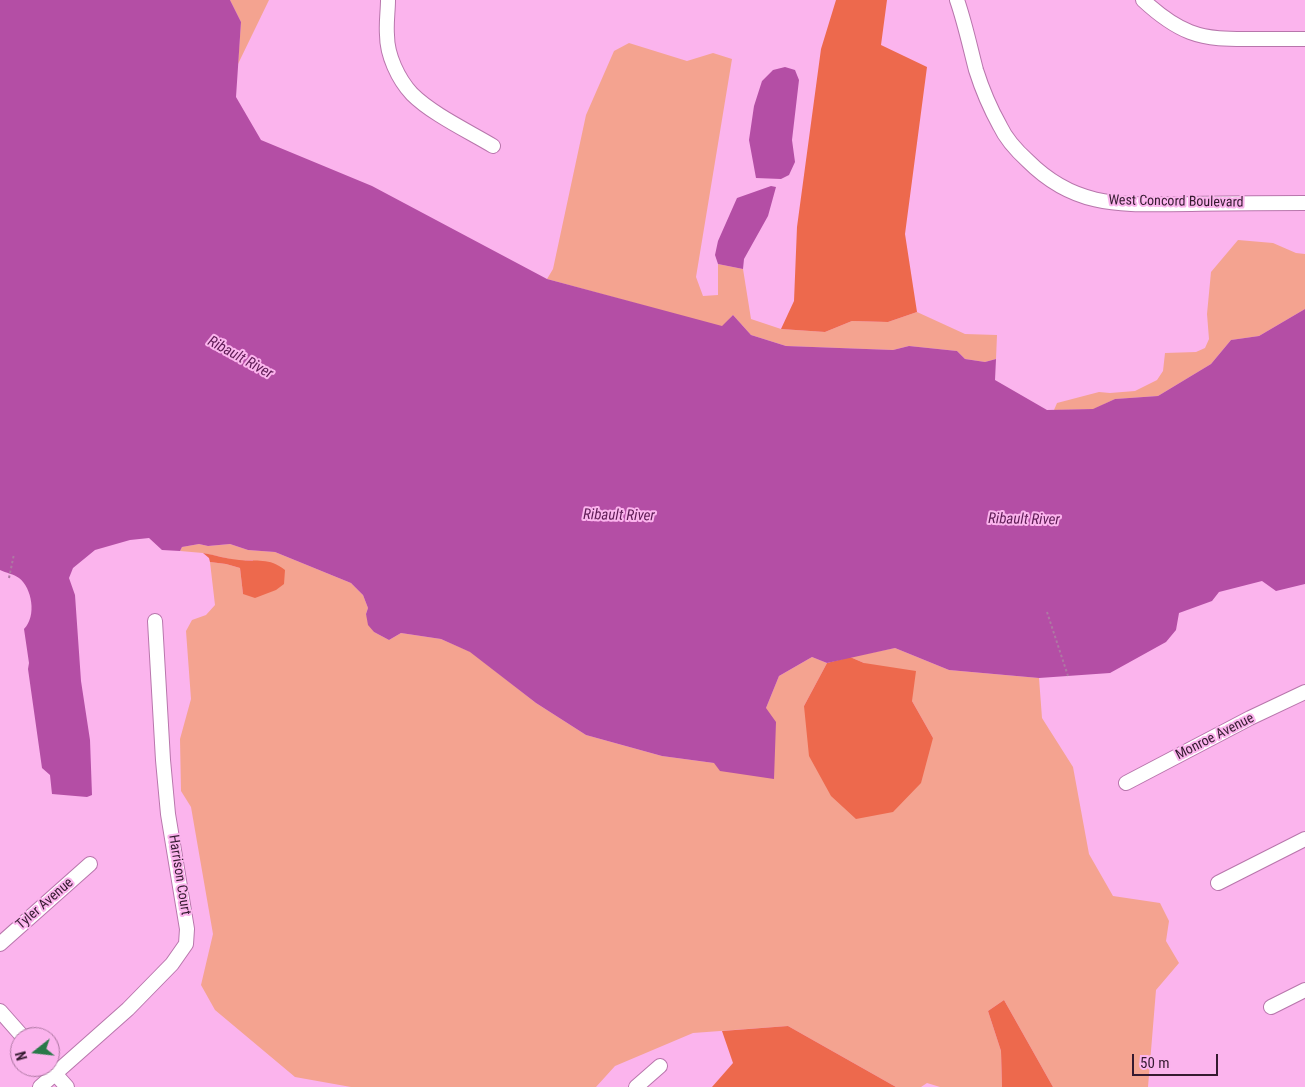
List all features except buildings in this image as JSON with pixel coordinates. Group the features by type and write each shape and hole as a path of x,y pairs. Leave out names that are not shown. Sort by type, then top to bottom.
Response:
{"street":[{"path":"388,0 387,36 391,58 400,77 412,93 430,109 493,146"},
{"name":"West Concord Boulevard","path":"958,0 977,71 1000,128 1018,151 1040,174 1065,189 1091,200 1126,204 1305,203"},
{"path":"1143,0 1156,13 1174,24 1208,37 1226,39 1305,39"},
{"name":"Harrison Court","path":"60,1064 128,1009 172,964 186,944 187,928 168,814 155,621"},
{"name":"Monroe Avenue","path":"1126,783 1242,723 1303,697"},
{"path":"1218,883 1305,839"},
{"name":"Tyler Avenue","path":"0,944 90,864"},
{"path":"1271,1007 1305,990"},
{"path":"0,1011 14,1027"},
{"path":"636,1087 660,1066"},
{"path":"58,1077 67,1087"}],"path":[{"path":"9,578 14,554"},
{"path":"1047,612 1068,676"}],"shaded area":[{"path":"230,0 269,0 238,64 241,22"},
{"path":"836,0 887,0 881,45 927,67 905,234 917,312 888,322 852,321 825,332 781,329 794,301 797,227 821,49"},
{"path":"629,43 687,61 713,53 732,59 696,277 703,296 718,295 718,264 743,269 751,319 781,329 825,332 852,321 888,322 917,312 965,334 997,335 996,359 985,362 965,359 957,351 909,346 893,350 786,346 751,335 733,315 722,327 547,279 553,269 586,115 614,51"},
{"path":"1238,240 1273,243 1296,253 1305,254 1305,309 1259,336 1231,340 1211,364 1158,396 1115,399 1094,409 1054,410 1057,403 1099,392 1135,391 1157,380 1163,371 1165,353 1196,352 1205,348 1209,339 1207,314 1211,272"},
{"path":"199,544 208,546 230,544 248,550 275,552 351,583 363,595 368,608 366,614 374,632 389,640 401,633 441,639 471,652 536,703 586,735 662,756 714,763 766,708 779,676 812,657 827,663 804,706 933,738 912,701 864,663 850,657 895,648 949,670 1039,678 1042,718 1073,767 1089,854 1113,896 1160,903 1169,921 1166,941 1179,963 1156,990 1148,1087 1053,1087 1004,1000 988,1011 1001,1051 1002,1087 940,1087 927,1083 921,1087 896,1087 788,1026 693,1033 615,1066 596,1087 351,1087 295,1077 215,1010 201,985 213,934 191,807 181,791 180,739 191,699 186,631 192,620 206,615 215,605 210,562 240,568 243,594 253,560 239,561 203,553 180,551 182,547"},
{"path":"203,553 234,559 274,563 285,570 284,584 276,590 255,598 243,594 240,568 210,562 209,558"},
{"path":"850,657 864,663 916,671 912,701 933,738 921,783 893,812 856,819 831,796 809,756 804,706 827,663"},
{"path":"1004,1000 1053,1087 1002,1087 1001,1051 988,1011"},
{"path":"788,1026 896,1087 712,1087 733,1063 722,1031"}],"water":[{"name":"Ribault River","path":"0,0 230,0 241,22 236,97 261,140 372,186 547,279 722,326 733,315 751,335 786,346 893,350 909,346 957,351 965,359 985,362 996,359 995,380 1047,410 1093,409 1115,399 1158,396 1211,364 1231,340 1259,336 1305,309 1305,584 1276,591 1262,581 1219,592 1212,601 1179,613 1176,630 1166,642 1110,673 1039,678 949,670 895,648 827,663 812,657 779,676 766,708 776,722 774,779 720,771 714,763 662,756 586,735 536,703 470,652 441,639 401,633 389,640 374,632 368,625 366,614 368,608 363,595 351,583 275,552 248,550 230,544 208,546 199,544 182,547 180,551 162,550 149,538 130,540 95,550 73,568 69,578 75,595 81,681 90,740 92,795 87,797 52,794 50,775 42,768 28,669 29,663 24,629 31,617 30,595 19,578 0,570"},
{"path":"785,67 795,70 799,80 792,140 795,162 789,175 781,179 756,178 749,140 754,106 762,81 773,70"},
{"path":"771,186 776,187 768,216 744,259 743,269 718,264 715,255 718,241 737,198"}]}
